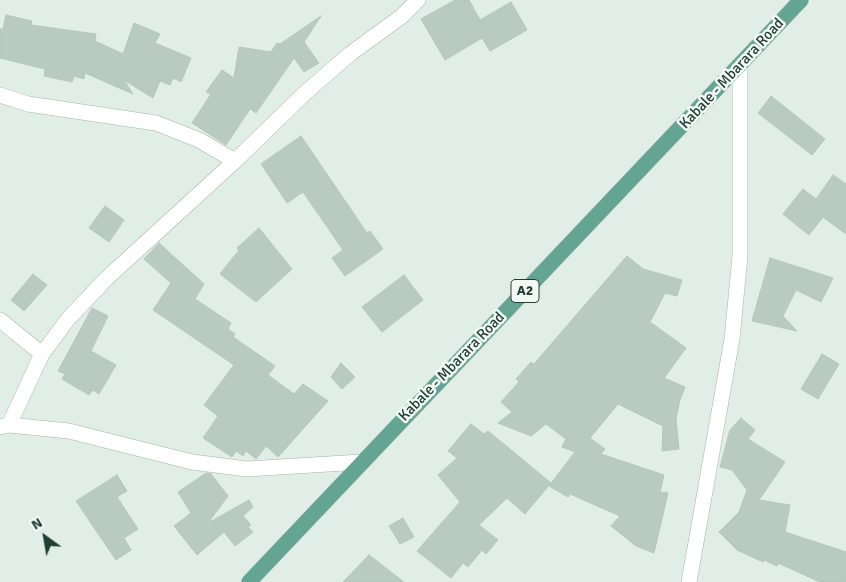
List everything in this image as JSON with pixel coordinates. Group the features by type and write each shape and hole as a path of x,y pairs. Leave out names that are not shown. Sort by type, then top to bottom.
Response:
{"main road":[{"name":"Kabale - Mbarara Road","path":"249,582 361,462 740,67 801,0"}],"street":[{"path":"361,462 247,468 192,462 69,431 5,426 42,354 68,319 108,278 235,161 305,93 350,54 402,16 418,0"},
{"path":"689,582 732,339 739,265 740,67"},
{"path":"0,95 28,104 156,123 199,140 235,161"},
{"path":"0,320 42,354"}],"building":[{"path":"455,0 469,0 480,20 511,2 527,30 490,51 482,38 445,60 421,19"},
{"path":"6,15 32,21 31,25 96,34 95,41 123,54 134,23 160,34 155,43 191,58 181,82 173,78 170,85 160,81 153,98 124,80 133,94 85,73 84,79 74,76 72,82 44,76 45,69 0,58 0,29 3,29"},
{"path":"321,16 304,42 319,63 304,72 294,58 256,113 250,109 226,145 192,123 211,94 206,92 222,70 234,78 239,47 271,52 277,43 280,44"},
{"path":"771,96 825,139 812,155 758,113"},
{"path":"301,136 367,233 370,231 383,249 345,276 332,258 343,250 303,192 287,203 261,164"},
{"path":"833,175 846,184 846,234 823,217 809,235 783,214 803,189 816,199"},
{"path":"105,206 124,220 109,242 89,228"},
{"path":"259,228 292,269 256,302 220,274 239,250 237,248"},
{"path":"159,243 204,284 195,299 231,323 228,329 235,334 233,337 275,366 268,375 294,394 303,384 328,401 278,457 266,446 256,459 246,451 243,456 236,451 232,457 203,438 218,416 204,405 234,365 153,310 171,283 144,259"},
{"path":"627,256 643,269 682,280 677,296 665,293 650,322 686,348 664,378 685,387 676,419 679,449 662,451 663,426 618,404 590,438 605,449 601,454 664,475 660,492 668,493 654,553 636,546 611,526 620,516 570,494 568,497 549,486 575,452 562,447 566,439 546,424 531,436 498,423 512,412 501,402 519,382 516,379 531,362 534,364"},
{"path":"770,258 833,278 821,302 796,290 783,316 797,331 752,321"},
{"path":"33,274 47,285 24,311 11,300"},
{"path":"404,275 423,300 382,332 362,307"},
{"path":"92,308 108,316 91,351 116,365 99,394 93,390 89,395 62,379 65,374 58,371"},
{"path":"822,354 839,364 818,399 801,389"},
{"path":"341,363 355,377 342,389 331,377"},
{"path":"741,418 755,430 748,439 785,462 759,500 790,505 785,532 846,552 846,582 820,582 778,563 777,566 764,560 763,562 737,550 719,532 739,512 747,490 732,470 720,467 730,430"},
{"path":"471,424 484,434 488,431 551,483 525,514 507,498 479,525 498,540 486,554 482,550 468,567 463,563 451,578 417,551 460,502 438,475 457,458 448,451"},
{"path":"206,473 211,474 228,496 208,523 249,500 253,507 243,516 251,525 248,527 253,532 235,546 224,532 197,555 174,526 191,513 178,492"},
{"path":"117,475 127,491 117,497 138,529 124,538 131,550 116,560 76,501"},
{"path":"403,518 414,537 400,544 389,526"},
{"path":"369,555 404,582 343,582"}]}
